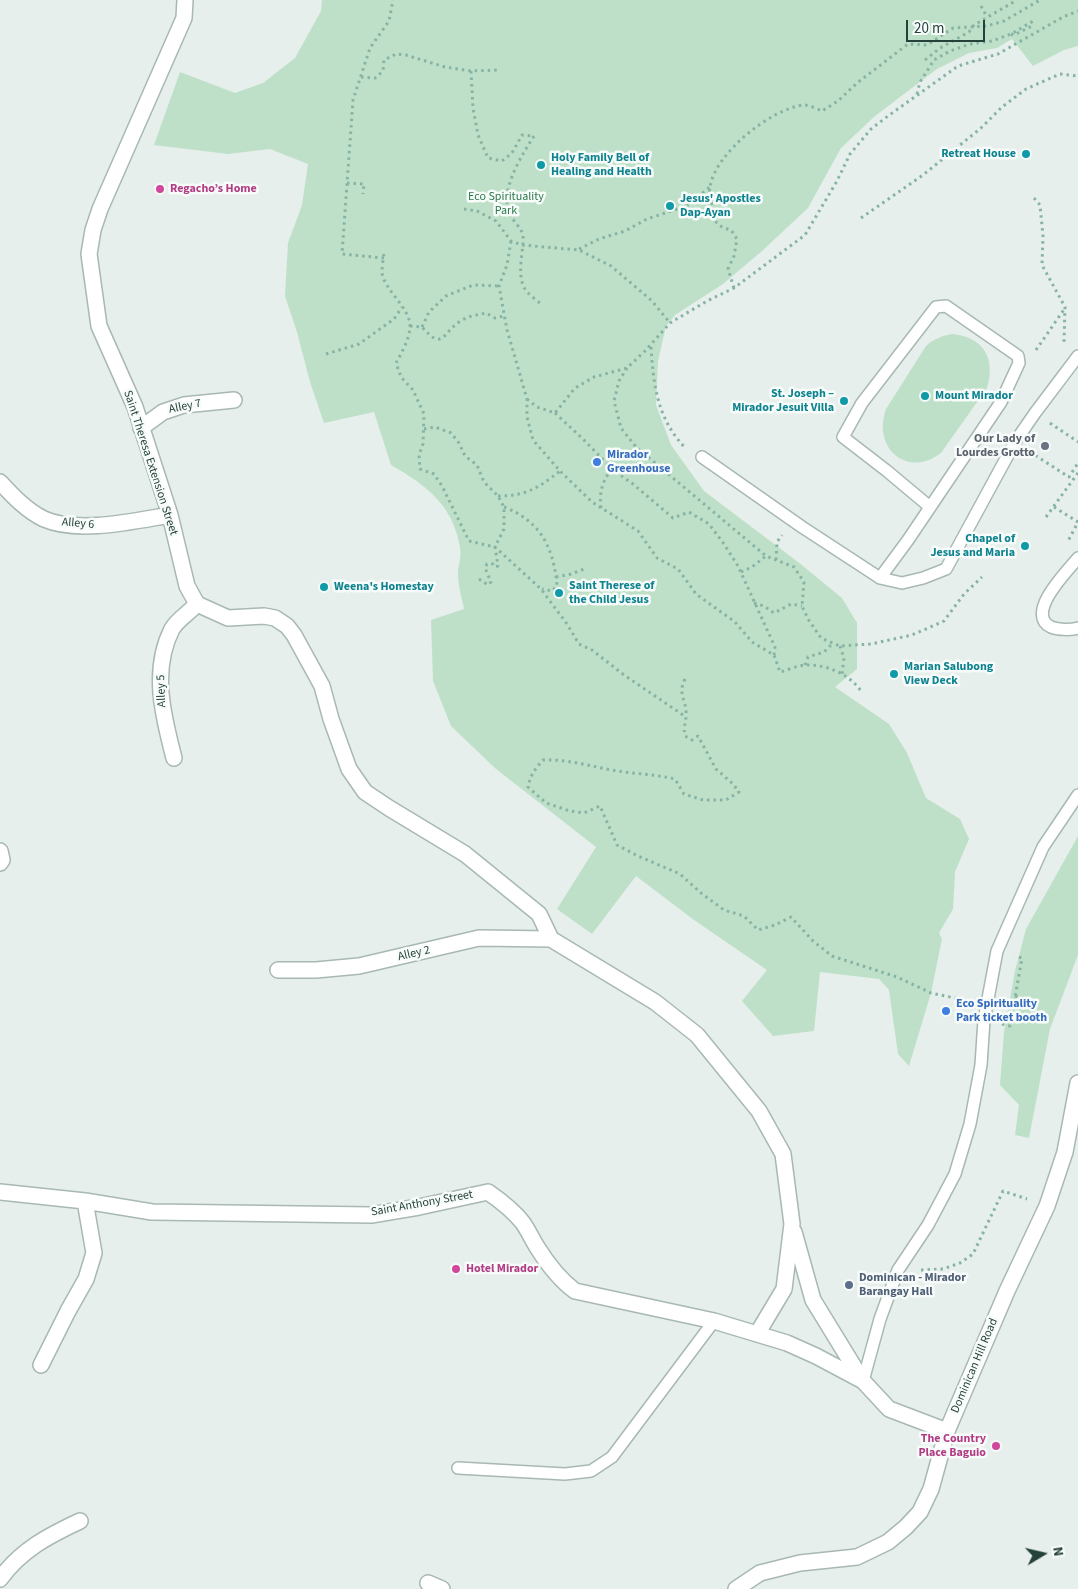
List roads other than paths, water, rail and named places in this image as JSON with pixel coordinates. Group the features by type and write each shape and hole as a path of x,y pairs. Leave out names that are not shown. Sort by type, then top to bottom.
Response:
{"street":[{"name":"Saint Theresa Extension Street","path":"185,0 184,18 100,209 93,230 89,254 99,326 135,407 170,515 187,586 197,604"},
{"name":"Alley 7","path":"142,428 163,412 184,405 234,400"},
{"name":"Alley 6","path":"0,482 20,503 45,519 74,526 100,526 170,515"},
{"name":"Alley 5","path":"174,758 164,720 159,679 166,647 173,628 197,604"},
{"path":"197,604 228,618 264,616 275,618 287,626 294,635 322,686 331,719 349,769 365,792 465,854 539,914 551,939 655,1002 697,1035 760,1110 783,1154 792,1224 813,1300 863,1381"},
{"path":"0,851 2,860 0,863"},
{"name":"Alley 2","path":"278,970 316,970 359,966 479,938 551,939"},
{"name":"Dominican Hill Road","path":"736,1589 760,1573 800,1563 857,1556 888,1542 920,1512 931,1489 947,1431 1007,1291 1047,1206 1065,1152 1078,1083"},
{"name":"Saint Anthony Street","path":"0,1192 85,1201 152,1212 371,1215 419,1208 488,1192 506,1206 523,1224 538,1249 565,1284 575,1291 714,1321 786,1343 816,1356 863,1381 889,1410 947,1431"},
{"path":"41,1365 86,1279 94,1253 85,1201"},
{"path":"757,1334 784,1289 792,1224"},
{"path":"0,1579 12,1563 46,1538 80,1521"}],"lane":[{"path":"880,578 908,540 1001,402 1019,363 1018,356 946,306 936,307 862,403 843,438 893,475 930,507"},
{"path":"702,457 802,527 880,578 902,582 923,578 946,569 1015,442 1078,356"},
{"path":"1078,558 1048,595 1043,606 1043,617 1048,626 1057,629 1078,628"},
{"path":"863,1381 880,1320 898,1270 919,1242 955,1174 970,1124 981,1065 984,1020 997,951 1043,847 1078,795"},
{"path":"458,1468 565,1474 591,1471 612,1457 714,1321"}],"place":[{"name":"Retreat House","path":"1026,154"},
{"name":"Holy Family Bell of Healing and Health","path":"541,165"},
{"name":"Regacho’s Home","path":"160,189"},
{"name":"Jesus' Apostles Dap-Ayan","path":"670,206"},
{"name":"Mount Mirador","path":"925,396"},
{"name":"St. Joseph – Mirador Jesuit Villa","path":"844,401"},
{"name":"Our Lady of Lourdes Grotto","path":"1045,446"},
{"name":"Mirador Greenhouse","path":"597,462"},
{"name":"Chapel of Jesus and Maria","path":"1025,546"},
{"name":"Weena's Homestay","path":"324,587"},
{"name":"Saint Therese of the Child Jesus","path":"559,593"},
{"name":"Marian Salubong View Deck","path":"894,674"},
{"name":"Eco Spirituality Park ticket booth","path":"946,1011"},
{"name":"Hotel Mirador","path":"456,1269"},
{"name":"Dominican - Mirador Barangay Hall","path":"849,1285"},
{"name":"The Country Place Baguio","path":"996,1446"}],"park label":[{"name":"Eco Spirituality Park","path":"506,204"}]}
